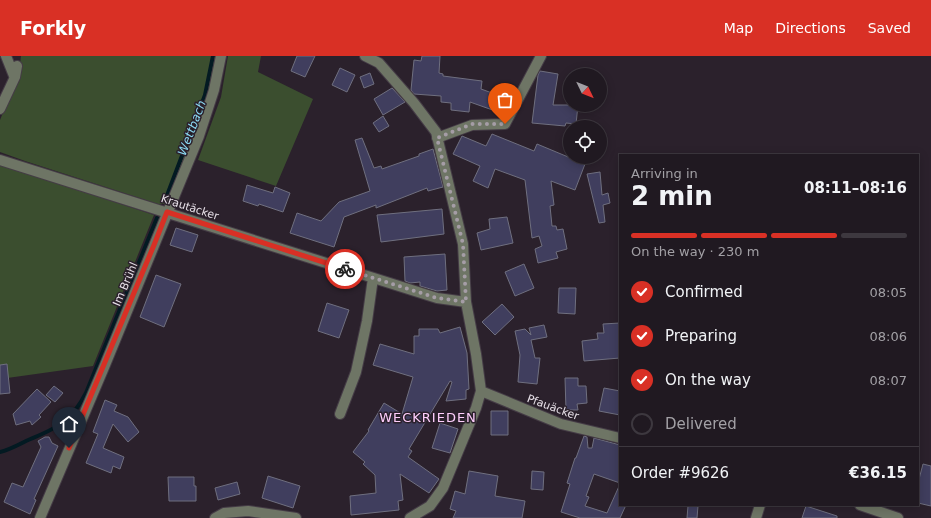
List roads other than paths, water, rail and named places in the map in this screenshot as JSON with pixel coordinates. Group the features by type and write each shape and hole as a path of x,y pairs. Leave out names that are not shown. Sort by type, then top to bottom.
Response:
{"street":[{"path":"6,56 14,77"},
{"name":"Im Brühl","path":"40,518 199,136 214,90 221,56"},
{"path":"365,56 379,63 414,103 436,132 463,244 466,302 476,354 481,391 476,408 443,488 430,506 410,518"},
{"path":"437,138 472,124 505,124 540,56"},
{"path":"0,109 14,77 17,66"},
{"name":"Krautäcker","path":"0,160 437,298 466,302"},
{"path":"340,414 356,372 367,321 373,278"},
{"name":"Pfauäcker","path":"481,391 561,424 619,438"},
{"path":"756,518 760,506"},
{"path":"863,506 898,518"},
{"path":"215,518 224,513 248,511 296,518"}],"waterway":[{"name":"Wettbach","path":"166,198 205,95 213,56"},
{"name":"Wettbach","path":"0,452 54,428 61,424 74,412 86,393 157,218"}],"district":[{"name":"WECKRIEDEN","path":"428,417"}]}
